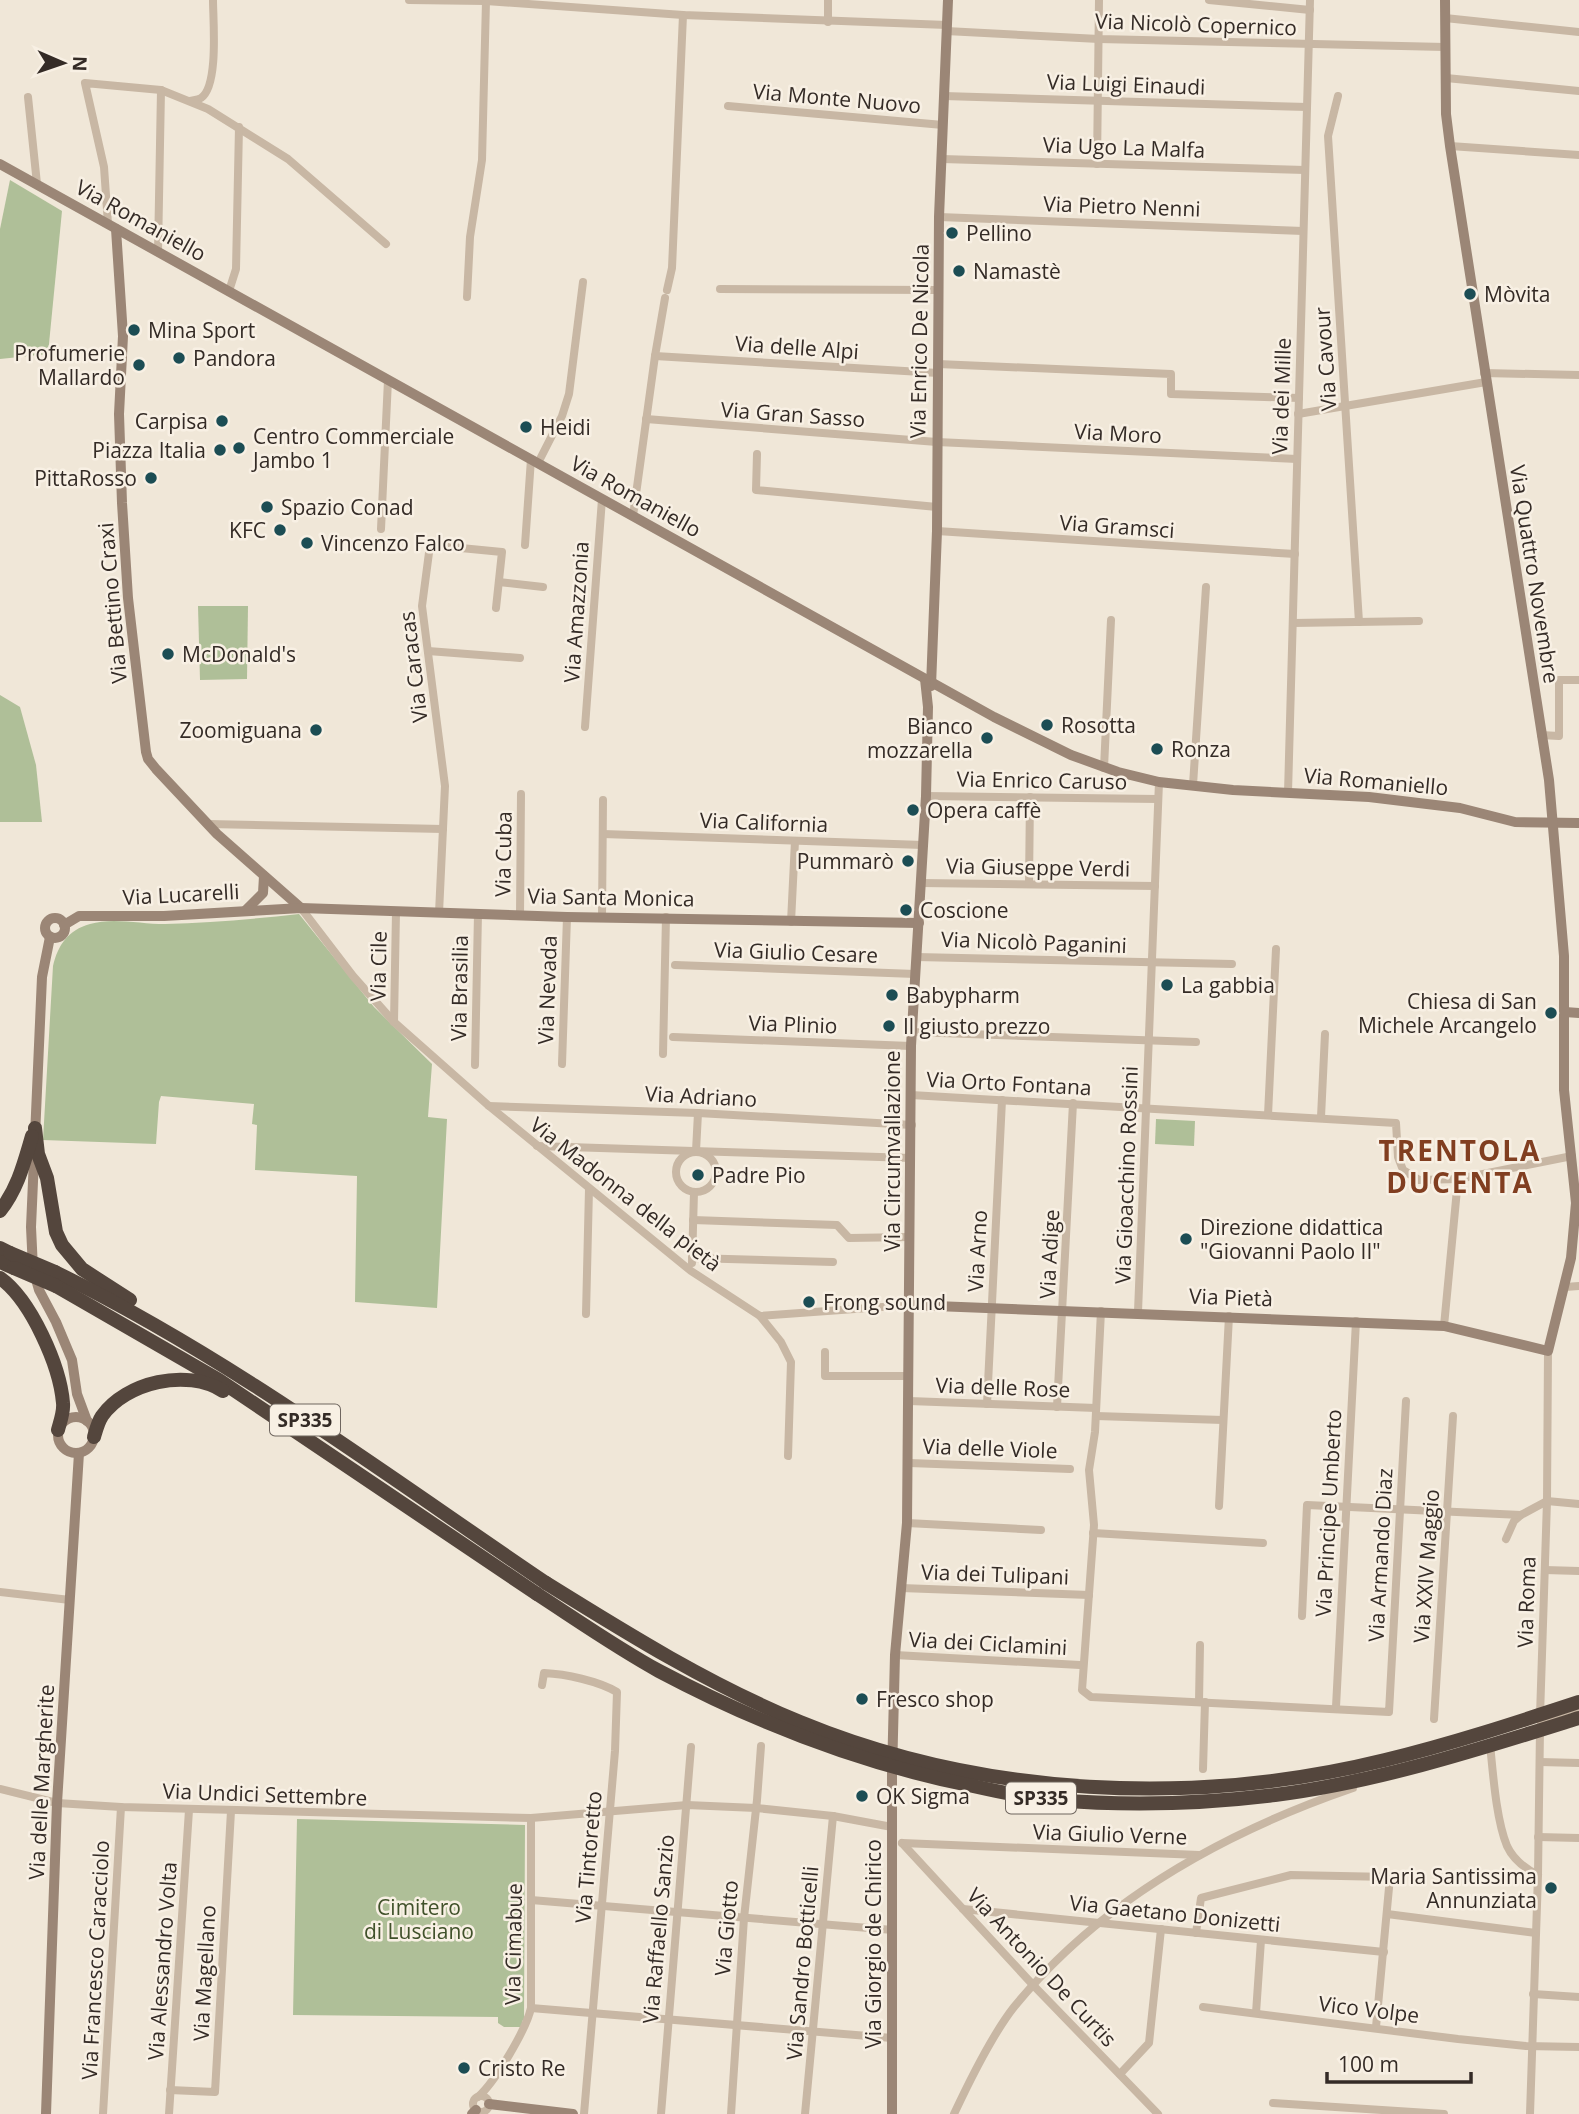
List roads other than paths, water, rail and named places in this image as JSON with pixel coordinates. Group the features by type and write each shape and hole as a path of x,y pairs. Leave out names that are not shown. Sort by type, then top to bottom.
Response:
{"highway":[{"path":"0,1211 18,1183 35,1128"},
{"path":"35,1128 56,1232 71,1258 105,1285 168,1322 181,1342"},
{"name":"SP335","path":"3,1254 15,1268 110,1299 298,1415 656,1669 716,1700 830,1748 887,1767 1054,1800 1161,1802 1276,1795 1404,1769 1579,1718"},
{"name":"SP335","path":"3,1254 55,1279 219,1380 542,1589 660,1654 801,1722 885,1751 952,1768 1012,1779 1082,1787 1185,1788 1267,1780 1383,1760 1448,1743 1579,1702"},
{"path":"0,1278 26,1307 49,1348 59,1380 63,1407 58,1430"},
{"path":"94,1437 100,1418 114,1403 136,1390 165,1381 188,1380 216,1387 299,1439 325,1451"}],"street":[{"path":"190,101 201,98 212,75 213,0"},
{"name":"Via Nicolò Copernico","path":"409,0 486,1 1099,39 1445,47"},
{"path":"828,0 828,22"},
{"name":"Via Enrico De Nicola","path":"928,680 937,531 939,217 948,0"},
{"path":"1097,164 1100,0"},
{"path":"1209,0 1310,10"},
{"name":"Via dei Mille","path":"1288,793 1310,0"},
{"name":"Via Quattro Novembre","path":"1445,0 1446,114 1549,780 1564,956 1564,1090 1574,1138 1572,1156 1576,1231 1548,1351"},
{"path":"467,297 470,237 482,160 486,1"},
{"path":"633,516 655,356 672,268 683,15"},
{"path":"1445,18 1579,32"},
{"path":"1446,78 1579,91"},
{"path":"112,226 104,167 85,83 161,90 190,101 239,127 311,177 386,244"},
{"path":"158,252 161,90"},
{"name":"Via Luigi Einaudi","path":"944,96 1307,107"},
{"name":"Via Cavour","path":"1338,96 1328,136 1359,622"},
{"path":"28,97 37,184"},
{"name":"Via Monte Nuovo","path":"728,106 943,125"},
{"path":"229,291 236,269 239,127"},
{"path":"1450,145 1579,155"},
{"name":"Via Ugo La Malfa","path":"942,159 1305,170"},
{"name":"Via Romaniello","path":"0,164 943,689 1071,755 1104,768 1158,782 1369,797 1460,808 1515,822 1579,823"},
{"name":"Via Pietro Nenni","path":"939,217 1303,231"},
{"name":"Via Bettino Craxi","path":"112,226 123,336 120,414 128,601 146,752 156,769 208,824 301,908"},
{"path":"525,545 535,461 562,416 569,394 583,282"},
{"path":"720,289 938,290"},
{"name":"Via delle Alpi","path":"655,356 938,369 1171,374 1171,394 1299,398"},
{"path":"1298,414 1485,377 1579,375"},
{"path":"381,529 388,380"},
{"name":"Via Gran Sasso","path":"646,419 937,442"},
{"name":"Via Moro","path":"937,442 1297,459"},
{"path":"757,454 756,490 937,507"},
{"name":"Via Amazzonia","path":"585,727 601,499"},
{"name":"Via Gramsci","path":"937,531 1295,554"},
{"name":"Via Caracas","path":"439,913 445,786 422,606 430,545 502,552 496,608"},
{"path":"499,582 543,587"},
{"path":"1193,785 1206,587"},
{"path":"1104,768 1111,620"},
{"path":"1293,623 1419,621"},
{"path":"428,651 520,658"},
{"name":"Via Circumvallazione","path":"900,1592 907,1523 909,1463 911,1046 926,796 930,703 928,680"},
{"path":"1541,735 1559,736 1559,680 1579,680"},
{"path":"930,703 943,689"},
{"name":"Via Gioacchino Rossini","path":"1138,1312 1158,782"},
{"name":"Via Cuba","path":"520,915 521,794"},
{"name":"Via Enrico Caruso","path":"926,796 1158,799"},
{"path":"1029,884 1030,797"},
{"path":"602,916 604,800"},
{"path":"208,824 443,829"},
{"name":"Via California","path":"603,834 923,845"},
{"path":"791,922 795,841"},
{"path":"246,910 263,893 264,876"},
{"name":"Via Giuseppe Verdi","path":"921,883 1155,886"},
{"name":"Via Santa Monica","path":"301,908 567,917 919,923"},
{"name":"Via Lucarelli","path":"94,1437 77,1394 72,1360 39,1290 33,1269 30,1227 42,977 50,937 61,936 65,931 64,925 79,916 164,916 301,908"},
{"name":"Via Madonna della pietà","path":"301,908 353,976 394,1022 489,1106 691,1271 760,1316"},
{"name":"Via Cile","path":"394,1022 397,912"},
{"name":"Via Brasilia","path":"475,1065 478,913"},
{"name":"Via Nevada","path":"562,1064 567,917"},
{"path":"663,1054 666,917"},
{"path":"1268,1115 1276,949"},
{"name":"Via Nicolò Paganini","path":"916,957 1232,964"},
{"name":"Via Giulio Cesare","path":"675,965 915,974"},
{"path":"1565,1012 1579,1013"},
{"path":"912,1032 1148,1040"},
{"path":"1321,1117 1325,1034"},
{"name":"Via Plinio","path":"673,1037 911,1046"},
{"name":"Via Gioacchino Rossini","path":"1148,1040 1196,1042"},
{"name":"Via Orto Fontana","path":"911,1095 1396,1123 1398,1157 1403,1170 1419,1180 1458,1179"},
{"name":"Via Arno","path":"987,1404 1002,1100"},
{"name":"Via Adige","path":"1057,1407 1073,1103"},
{"name":"Via Adriano","path":"489,1106 698,1112 912,1125"},
{"path":"696,1151 698,1112"},
{"path":"537,1146 911,1158"},
{"path":"696,1151 709,1156 717,1173 707,1190 694,1192 682,1186 676,1174 679,1161 696,1151"},
{"path":"1444,1326 1458,1179 1572,1156"},
{"path":"586,1314 589,1189"},
{"path":"691,1271 694,1192"},
{"path":"693,1220 837,1225 849,1238 911,1237"},
{"path":"692,1258 832,1262"},
{"path":"1565,1287 1579,1286"},
{"path":"760,1316 910,1304"},
{"name":"Via Pietà","path":"910,1304 1444,1326 1548,1351"},
{"path":"1101,1311 1096,1412 1089,1470 1093,1533 1082,1690 1091,1697 1336,1707"},
{"path":"760,1316 782,1342 791,1362 788,1456"},
{"path":"1219,1506 1229,1316"},
{"name":"Via Principe Umberto","path":"1336,1707 1356,1321"},
{"name":"Via Roma","path":"1530,2114 1547,1501 1548,1351"},
{"path":"825,1352 825,1376 909,1376"},
{"name":"Via Lucarelli","path":"58,1430 70,1418 77,1394"},
{"name":"Via delle Rose","path":"909,1401 1057,1407 1223,1420"},
{"name":"Via Armando Diaz","path":"1336,1707 1389,1712 1406,1401"},
{"name":"Via XXIV Maggio","path":"1434,1719 1453,1416"},
{"path":"70,1418 87,1421"},
{"path":"58,1430 59,1442 67,1451 79,1453 89,1447 94,1437"},
{"name":"Via delle Margherite","path":"46,2114 57,1803 79,1453"},
{"name":"Via delle Viole","path":"909,1463 1070,1469"},
{"path":"1506,1539 1514,1521 1547,1501 1579,1504"},
{"path":"1302,1616 1307,1505 1521,1515"},
{"path":"907,1523 1041,1530"},
{"path":"1093,1533 1263,1543"},
{"path":"1545,1570 1579,1572"},
{"path":"0,1592 70,1600"},
{"path":"895,1655 900,1592"},
{"name":"Via dei Tulipani","path":"900,1592 1089,1595"},
{"path":"1200,1645 1203,1769"},
{"name":"Via dei Ciclamini","path":"895,1655 1080,1665"},
{"name":"Via Giorgio de Chirico","path":"892,2114 893,1930 897,1842 892,1827 895,1655"},
{"name":"Via Tintoretto","path":"542,1685 544,1673 603,1685 617,1692 584,2114"},
{"path":"954,2114 986,2052 1013,2009 1099,1923 1128,1899 1199,1855 1258,1824 1579,1710"},
{"path":"1489,1741 1495,1793 1508,1847 1525,1869 1538,1875"},
{"name":"Via Giotto","path":"731,2114 744,1918 761,1746"},
{"name":"Via Raffaello Sanzio","path":"661,2114 691,1747"},
{"path":"1540,1762 1579,1763"},
{"name":"Via Undici Settembre","path":"0,1789 57,1803 121,1807 531,1818 687,1805 756,1808 833,1816 892,1827"},
{"name":"Via Francesco Caracciolo","path":"103,2114 121,1807"},
{"name":"Via Alessandro Volta","path":"169,2114 189,1810"},
{"name":"Via Magellano","path":"170,2090 215,2092 231,1811"},
{"name":"Via Sandro Botticelli","path":"806,2114 833,1816"},
{"name":"Via Cimabue","path":"478,2097 485,2091 510,2052 531,2008 531,1818"},
{"path":"1538,1837 1579,1838"},
{"name":"Via Giulio Verne","path":"897,1842 1199,1855"},
{"name":"Via Antonio De Curtis","path":"897,1842 1158,2114"},
{"path":"1196,1933 1200,1898 1291,1875 1390,1877 1376,2027"},
{"path":"531,1900 893,1930"},
{"name":"Via Gaetano Donizetti","path":"963,1909 1384,1952"},
{"path":"1387,1914 1536,1933"},
{"path":"1120,2074 1149,2043 1160,1929"},
{"path":"1256,2013 1261,1940"},
{"path":"1533,1994 1579,1997"},
{"name":"Vico Volpe","path":"1203,2007 1458,2039 1579,2047"},
{"path":"531,2008 892,2038"},
{"path":"478,2097 486,2098 489,2104 483,2112 474,2112 473,2102 478,2097"},
{"path":"1273,2103 1444,2114"},
{"path":"489,2104 573,2114"}],"place":[{"name":"Pellino","path":"952,233"},
{"name":"Namastè","path":"959,271"},
{"name":"Mòvita","path":"1470,294"},
{"name":"Mina Sport","path":"134,330"},
{"name":"Pandora","path":"179,358"},
{"name":"Profumerie Mallardo","path":"139,365"},
{"name":"Carpisa","path":"222,421"},
{"name":"Heidi","path":"526,427"},
{"name":"Centro Commerciale Jambo 1","path":"239,448"},
{"name":"Piazza Italia","path":"220,450"},
{"name":"PittaRosso","path":"151,478"},
{"name":"Spazio Conad","path":"267,507"},
{"name":"KFC","path":"280,530"},
{"name":"Vincenzo Falco","path":"307,543"},
{"name":"McDonald's","path":"168,654"},
{"name":"Rosotta","path":"1047,725"},
{"name":"Zoomiguana","path":"316,730"},
{"name":"Bianco mozzarella","path":"987,738"},
{"name":"Ronza","path":"1157,749"},
{"name":"Opera caffè","path":"913,810"},
{"name":"Pummarò","path":"908,861"},
{"name":"Coscione","path":"906,910"},
{"name":"La gabbia","path":"1167,985"},
{"name":"Babypharm","path":"892,995"},
{"name":"Chiesa di San Michele Arcangelo","path":"1551,1013"},
{"name":"Il giusto prezzo","path":"889,1026"},
{"name":"Padre Pio","path":"698,1175"},
{"name":"Direzione didattica \"Giovanni Paolo II\"","path":"1186,1239"},
{"name":"Frong sound","path":"809,1302"},
{"name":"Fresco shop","path":"862,1699"},
{"name":"OK Sigma","path":"862,1796"},
{"name":"Maria Santissima Annunziata","path":"1551,1888"},
{"name":"Cristo Re","path":"464,2068"}],"district":[{"name":"TRENTOLA DUCENTA","path":"1460,1166"}],"park label":[{"name":"Cimitero di Lusciano","path":"419,1919"}]}
